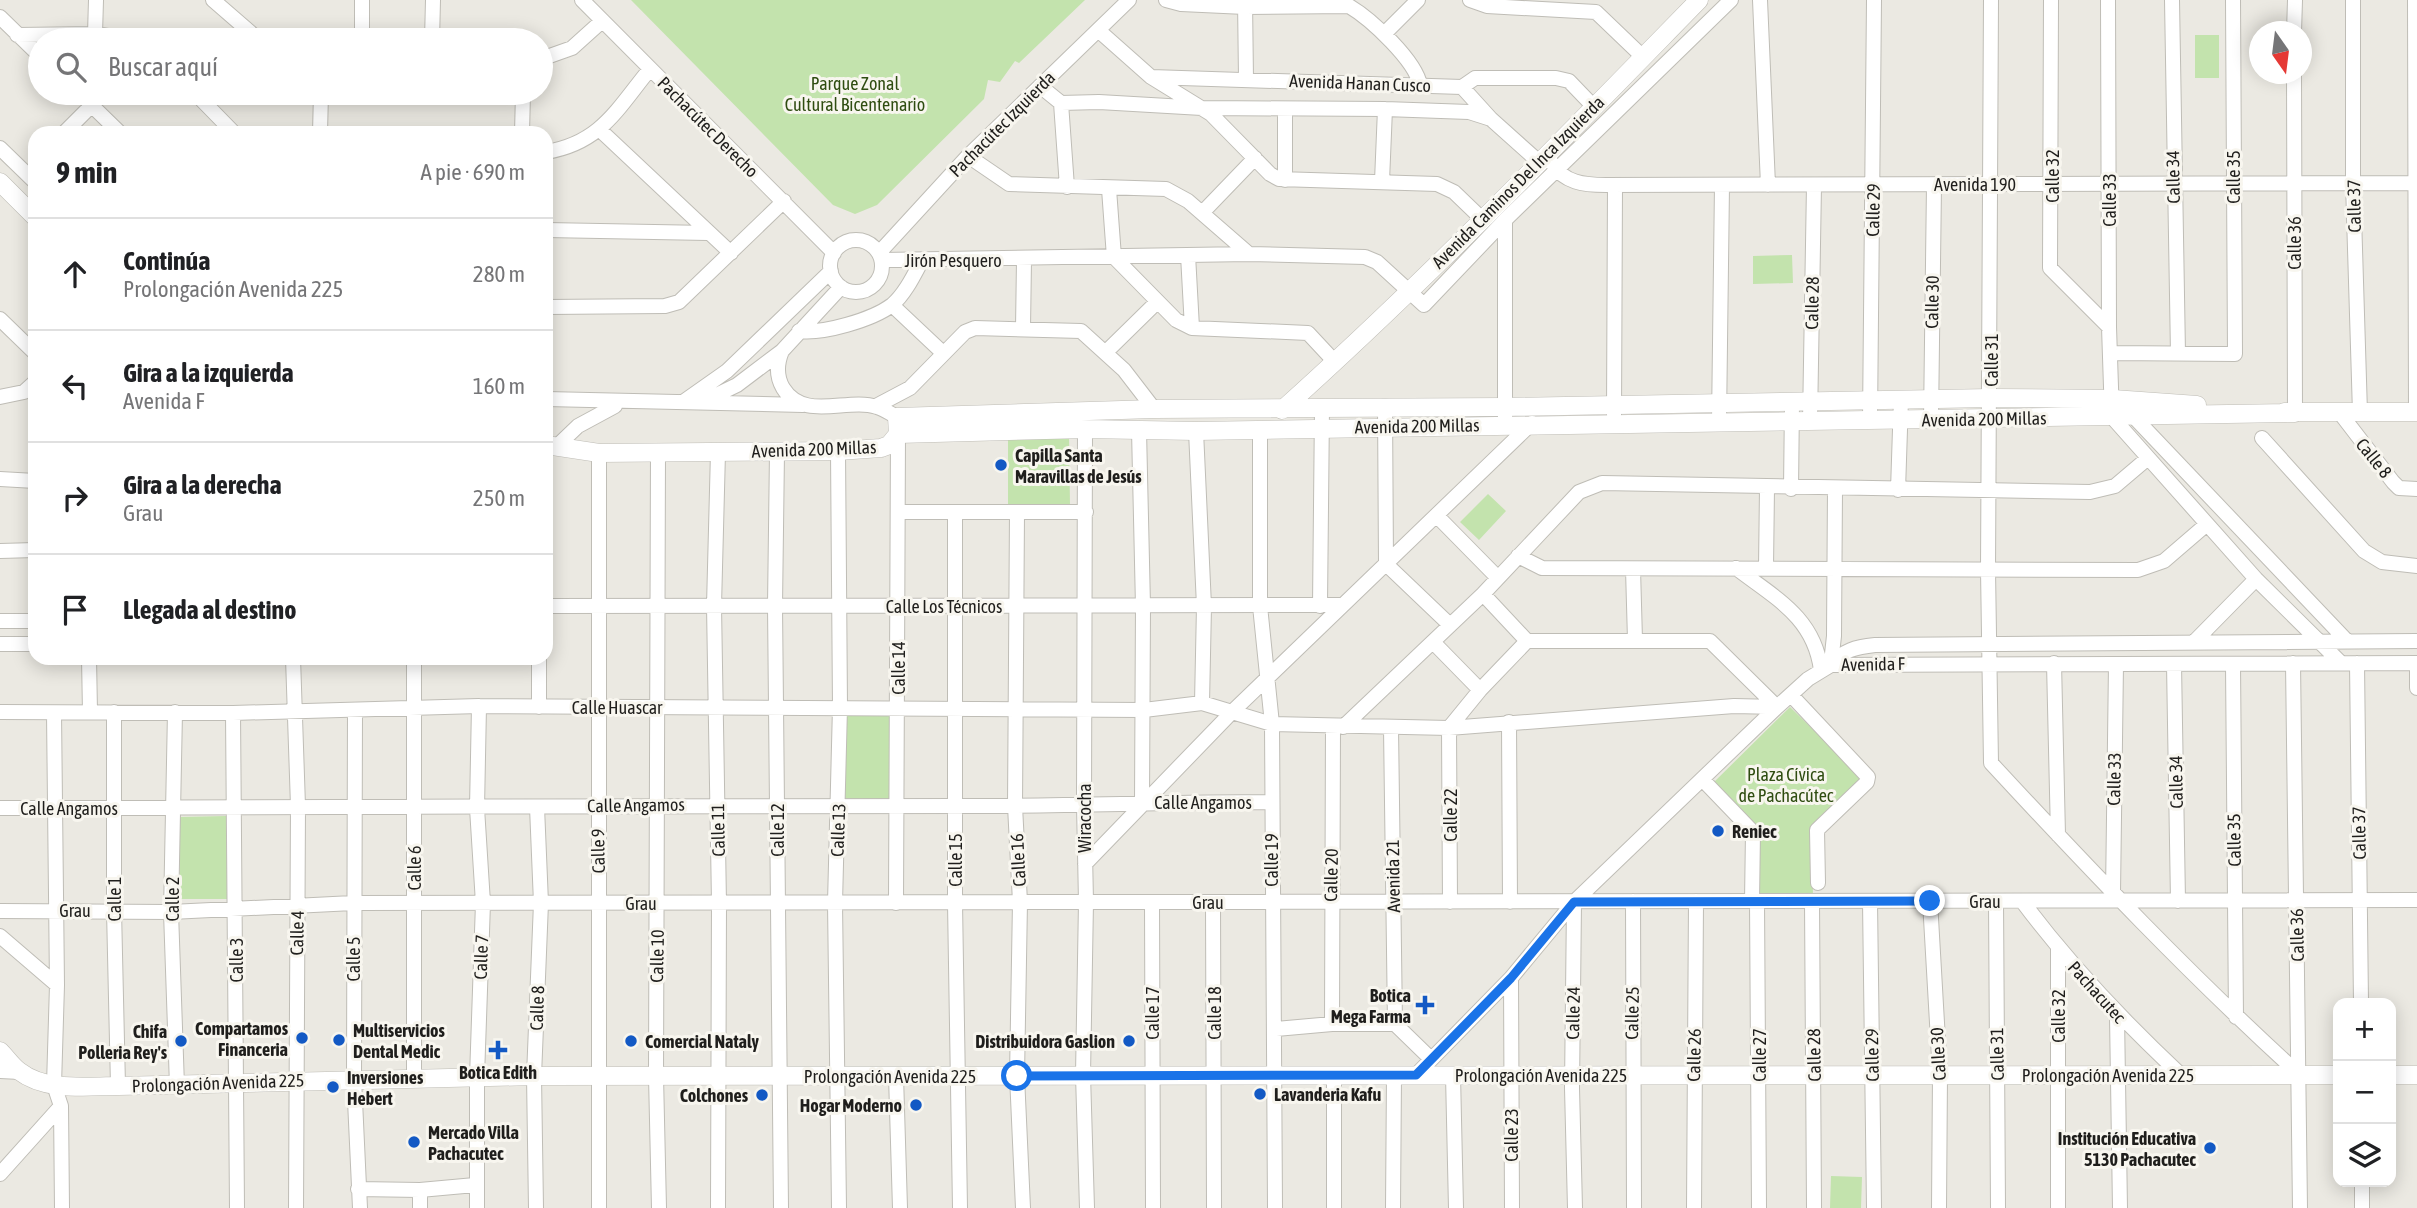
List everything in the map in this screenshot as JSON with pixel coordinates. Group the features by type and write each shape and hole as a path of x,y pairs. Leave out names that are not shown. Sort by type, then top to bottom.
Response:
{"main road":[{"name":"Avenida Caminos Del Inca Izquierda","path":"1260,429 1335,362 1409,290 1699,0"},
{"path":"0,182 28,210"},
{"name":"Avenida 200 Millas","path":"553,447 599,453 838,451 889,445 897,426 1196,431 1385,427 1505,416 1549,406 1614,404 1990,398 2112,408 2295,413"},
{"path":"897,426 1154,409 1385,406 1505,416"},
{"name":"Avenida 200 Millas","path":"1505,416 1532,423 1719,423 1991,418 2112,408 2134,417 2416,412"},
{"name":"Prolongación Avenida 225","path":"0,1051 20,1072 54,1085 118,1086 534,1076 2333,1075"},
{"path":"2396,1075 2417,1074"}],"street":[{"path":"92,28 96,0"},
{"path":"362,0 362,28"},
{"path":"432,28 433,0"},
{"name":"Pachacútec Derecho","path":"582,0 834,253"},
{"name":"Pachacútec Izquierda","path":"880,257 968,156 1129,0"},
{"path":"1166,0 1181,4 1343,4 1355,9 1384,34 1418,72 1420,85"},
{"path":"1384,34 1418,0"},
{"path":"1470,0 1487,6 1596,12 1643,57"},
{"name":"Avenida Caminos Del Inca Izquierda","path":"1424,305 1504,220 1731,0"},
{"path":"1760,0 1768,185"},
{"name":"Calle 29","path":"1870,421 1874,0"},
{"name":"Calle 31","path":"1991,0 1991,491 1988,570 1991,763 2058,835"},
{"name":"Calle 32","path":"2051,0 2052,272 2109,327"},
{"name":"Calle 33","path":"2109,0 2109,327 2112,408"},
{"name":"Calle 34","path":"2172,0 2173,184 2178,354"},
{"name":"Calle 35","path":"2178,354 2235,354 2233,0"},
{"path":"2294,21 2295,0"},
{"name":"Calle 37","path":"2353,0 2353,184 2360,412"},
{"path":"2415,0 2416,412"},
{"path":"221,3 247,28"},
{"path":"1245,3 1246,79"},
{"path":"0,17 28,45"},
{"path":"553,55 572,48 602,21"},
{"path":"1098,30 1151,77 1202,108 1270,174 1285,180 1382,181 1446,187 1481,218"},
{"path":"18,35 28,35"},
{"path":"553,150 587,140 600,130 650,69"},
{"name":"Avenida Hanan Cusco","path":"1151,77 1462,87 1475,78 1556,78 1569,81 1594,107"},
{"name":"Calle 36","path":"2294,84 2295,413"},
{"path":"1040,86 1061,103 1469,112 1491,120"},
{"path":"1462,87 1491,120 1544,157 1557,171"},
{"path":"1061,103 1067,187"},
{"path":"71,126 92,105 113,126"},
{"path":"207,105 227,126"},
{"path":"320,126 321,105"},
{"path":"523,105 523,126"},
{"path":"1285,109 1285,180"},
{"path":"1382,181 1385,109"},
{"path":"600,130 731,253"},
{"path":"0,148 28,169"},
{"path":"968,156 1009,184 1166,189 1182,196 1249,254"},
{"path":"1202,214 1255,158"},
{"name":"Avenida 190","path":"1557,171 1575,182 1615,185 2416,183"},
{"path":"1614,423 1615,185"},
{"path":"1719,423 1722,185"},
{"name":"Calle 28","path":"1801,422 1810,401 1814,185"},
{"name":"Calle 30","path":"1931,419 1934,185"},
{"path":"1108,188 1114,257 1176,320 1192,328 1308,332 1335,362"},
{"path":"553,307 665,306 678,302 784,201"},
{"path":"1504,220 1505,416"},
{"path":"553,230 708,233"},
{"path":"678,404 691,399 727,372 831,271 834,253 845,243 860,240 880,257 881,274 873,286 861,292 841,287 831,271"},
{"name":"Jirón Pesquero","path":"880,257 922,260 1249,254 1365,257 1377,262 1424,305"},
{"path":"1188,255 1192,328"},
{"path":"799,331 811,332 856,322 892,305 911,281 922,260"},
{"path":"1023,328 1024,260"},
{"path":"699,404 737,386 782,351 841,287"},
{"path":"1106,352 1157,302"},
{"path":"892,305 943,353"},
{"path":"0,319 28,346"},
{"path":"553,399 623,403 876,406 910,388 965,332 975,328 1023,328 1081,331 1124,370 1154,409"},
{"path":"782,351 778,365 780,380 790,396 803,405"},
{"path":"2111,354 2178,354"},
{"path":"0,397 28,388"},
{"path":"1898,490 1901,399"},
{"path":"1791,402 1801,422 1791,489"},
{"path":"553,445 600,412 623,403"},
{"path":"876,406 897,426"},
{"path":"1385,406 1386,564 1450,625"},
{"path":"1085,864 1142,802 1233,711 1438,517 1549,406"},
{"path":"1320,606 1322,407"},
{"path":"2112,408 2148,458 2256,579 2340,663"},
{"name":"Calle 8","path":"2340,413 2399,488 2417,489"},
{"path":"2134,417 2347,641"},
{"name":"Calle 14","path":"897,426 897,902"},
{"name":"Wiracocha","path":"1085,429 1086,902 1083,1076 1087,1208"},
{"name":"Calle 19","path":"1260,429 1260,606 1265,680 1272,724 1271,902 1276,1029 1275,1208"},
{"path":"1139,430 1144,710 1142,802"},
{"path":"1196,431 1204,606 1202,703"},
{"path":"2262,438 2364,551 2382,562 2417,566"},
{"name":"Calle 13","path":"838,451 841,707 835,903 839,1208"},
{"name":"Calle 10","path":"658,452 656,1076 659,1208"},
{"name":"Calle 11","path":"718,452 714,606 719,903 718,1208"},
{"name":"Calle 12","path":"777,452 775,606 781,1208"},
{"name":"Calle 9","path":"599,453 599,1208"},
{"path":"1338,726 1433,642 1483,594 1579,492 1591,486 1602,483 1791,489 2105,491 2115,486 2148,458"},
{"path":"0,479 28,481"},
{"path":"1766,568 1767,488"},
{"path":"1826,667 1835,569 1835,489"},
{"path":"899,512 1086,512"},
{"name":"Calle 15","path":"955,512 955,903 960,1208"},
{"name":"Calle 16","path":"1017,512 1015,806 1020,902 1017,1076 1023,1208"},
{"path":"1438,517 1497,578"},
{"path":"1518,556 1542,568 2138,570 2164,561 2207,524"},
{"path":"0,551 28,550"},
{"path":"1736,568 1798,616 1816,643 1826,667"},
{"path":"1633,569 1635,640"},
{"path":"2195,641 2256,579"},
{"path":"1483,594 1527,641"},
{"name":"Calle Los Técnicos","path":"553,606 1342,605"},
{"path":"0,621 28,621"},
{"path":"1449,728 1480,690 1527,641 1703,640 1715,643 1777,707"},
{"path":"1826,667 1840,654 1856,647 1990,642 2417,641"},
{"path":"1433,642 1480,690"},
{"path":"0,644 28,643"},
{"path":"2054,663 2058,835 2236,1017 2300,1075"},
{"name":"Avenida F","path":"1416,1075 1511,978 1574,902 1777,707 1826,667 2054,663 2417,663"},
{"name":"Calle 36","path":"2293,663 2300,1208"},
{"name":"Calle 37","path":"2357,663 2361,998"},
{"path":"2417,663 2417,688"},
{"name":"Calle 33","path":"2116,664 2117,897"},
{"name":"Calle 34","path":"2174,664 2178,901"},
{"name":"Calle 35","path":"2233,664 2236,1017"},
{"path":"89,665 90,712"},
{"name":"Calle 4","path":"293,665 298,806 294,1081 296,1208"},
{"name":"Calle 6","path":"414,665 417,709 414,805 414,1078"},
{"path":"538,707 539,665"},
{"path":"1791,695 1868,777 1867,782 1817,830 1818,883"},
{"name":"Calle Huascar","path":"0,712 233,713 294,709 479,706 1086,707 1144,710 1202,703 1272,724 1449,728 1734,706 1777,707"},
{"name":"Calle 7","path":"477,1208 477,1077 483,903 477,808 479,706"},
{"name":"Calle 5","path":"355,710 354,1079 360,1208"},
{"name":"Calle 1","path":"114,712 114,910 118,1086"},
{"name":"Calle 2","path":"175,712 172,912 177,1086"},
{"path":"54,713 57,985 54,1085 61,1106 62,1208"},
{"name":"Calle 3","path":"233,713 237,910 237,1208"},
{"path":"1509,722 1510,902"},
{"name":"Calle 20","path":"1332,1024 1331,902 1338,726"},
{"name":"Avenida 21","path":"1391,727 1395,1024"},
{"name":"Calle 22","path":"1449,728 1450,902"},
{"name":"Calle 27","path":"1702,779 1753,832 1759,1075 1759,1208"},
{"name":"Calle Angamos","path":"0,808 1272,803"},
{"name":"Calle 8","path":"536,1208 534,1076 541,903 537,807"},
{"name":"Grau","path":"0,911 172,912 414,903 2022,901 2117,897 2178,901 2417,900"},
{"name":"Calle 25","path":"1633,901 1633,1208"},
{"name":"Calle 26","path":"1694,1208 1696,901"},
{"name":"Calle 28","path":"1812,901 1814,1208"},
{"name":"Calle 29","path":"1870,901 1874,1208"},
{"name":"Calle 30","path":"1930,901 1940,1075 1939,1208"},
{"name":"Calle 31","path":"1996,901 1998,1208"},
{"name":"Pachacutec","path":"2022,901 2058,949 2117,1016 2181,1075"},
{"name":"Calle 17","path":"1152,902 1153,1208"},
{"name":"Calle 18","path":"1213,902 1214,1208"},
{"name":"Calle 24","path":"1574,902 1572,1075 1575,1208"},
{"path":"0,936 57,985"},
{"name":"Calle 32","path":"2058,949 2058,1208"},
{"name":"Calle 23","path":"1511,978 1512,1208"},
{"path":"2117,1016 2120,1208"},
{"path":"1276,1029 1332,1024 1395,1024 1431,1059"},
{"path":"0,1071 20,1072"},
{"path":"1334,1075 1334,1208"},
{"path":"1393,1208 1394,1075"},
{"path":"1452,1075 1456,1208"},
{"path":"896,1076 900,1208"},
{"path":"0,1174 61,1106"},
{"path":"358,1189 420,1190 475,1185"},
{"path":"2362,1187 2362,1208"},
{"path":"420,1190 420,1208"}],"green space":[{"name":"Parque Zonal Cultural Bicentenario","path":"631,0 1085,0 1019,63 1015,61 1000,82 988,80 984,99 877,205 855,214 833,205"},
{"path":"2195,35 2219,35 2219,78 2195,78"},
{"path":"1792,255 1793,283 1753,284 1753,256"},
{"path":"1069,434 1070,506 1008,506 1008,440"},
{"path":"1488,494 1506,511 1479,540 1460,522"},
{"name":"Plaza Cívica de Pachacútec","path":"1790,707 1863,778 1812,831 1813,898 1756,898 1755,830 1711,785"},
{"path":"843,710 894,710 895,802 843,802"},
{"path":"226,816 228,899 180,899 179,817"},
{"path":"1831,1176 1862,1177 1861,1208 1830,1208"}],"place":[{"name":"Capilla Santa Maravillas de Jesús","path":"1001,465"},
{"name":"Reniec","path":"1718,831"},
{"name":"Botica Mega Farma","path":"1425,1005"},
{"name":"Compartamos Financeria","path":"302,1038"},
{"name":"Multiservicios Dental Medic","path":"339,1040"},
{"name":"Chifa Polleria Rey's","path":"181,1041"},
{"name":"Comercial Nataly","path":"631,1041"},
{"name":"Distribuidora Gaslion","path":"1129,1041"},
{"name":"Botica Edith","path":"498,1050"},
{"name":"Inversiones Hebert","path":"333,1087"},
{"name":"Lavanderia Kafu","path":"1260,1094"},
{"name":"Colchones","path":"762,1095"},
{"name":"Hogar Moderno","path":"916,1105"},
{"name":"Mercado Villa Pachacutec","path":"414,1142"},
{"name":"Institución Educativa 5130 Pachacutec","path":"2210,1148"}],"route":[{"path":"1017,1076 1416,1075 1511,978 1574,902 1930,901"}]}
